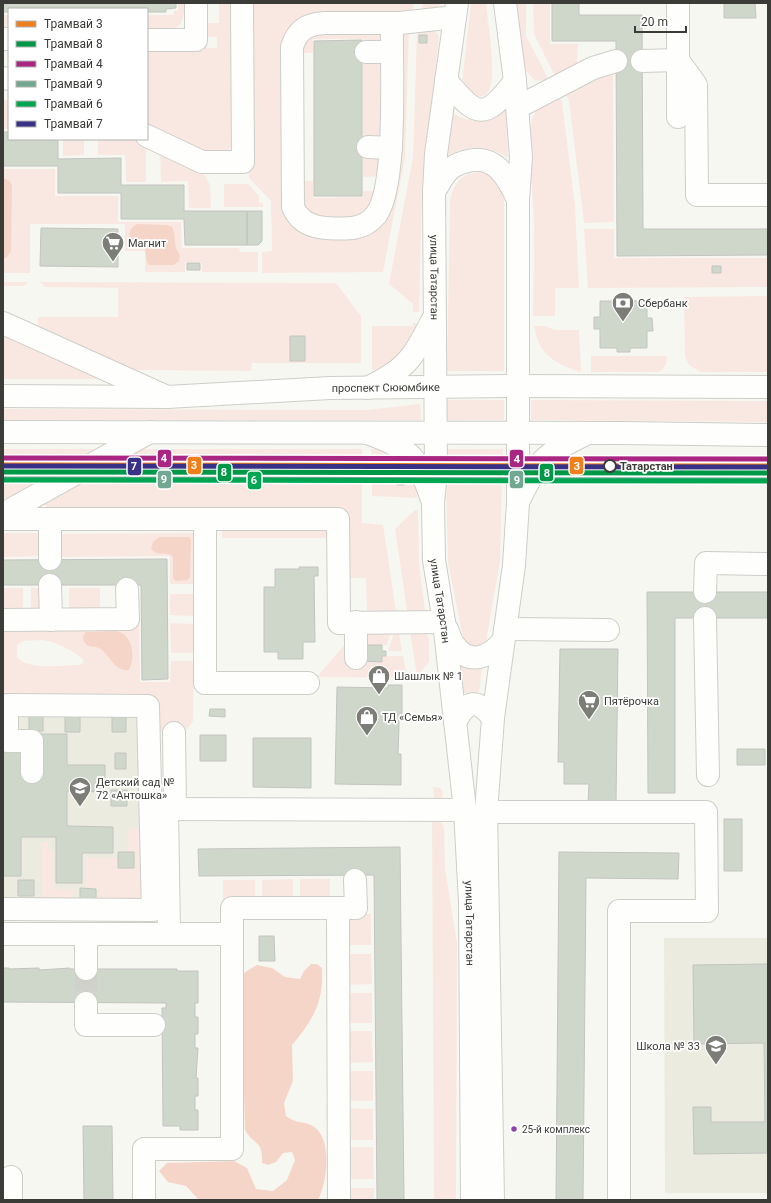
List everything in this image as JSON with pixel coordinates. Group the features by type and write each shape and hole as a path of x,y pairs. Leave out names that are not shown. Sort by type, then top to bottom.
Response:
{"street":[{"path":"148,40 196,40 196,3"},
{"path":"148,136 202,162 242,162 242,3"},
{"name":"улица Татарстан","path":"472,1200 470,902 476,811 493,718 514,565 518,503 518,200 521,157 518,107 505,3"},
{"path":"678,3 678,117"},
{"path":"392,23 391,160 377,185 380,208 375,216 367,223 353,229 315,226 301,220 296,215 293,206 292,47 294,38 300,32 313,24 392,23 456,10"},
{"name":"улица Татарстан","path":"456,10 436,154 434,192 434,387 436,473 433,503 434,560 444,622 455,722 476,811 493,1200"},
{"path":"366,52 392,52"},
{"path":"518,107 593,68 616,60"},
{"path":"642,61 678,60"},
{"path":"678,60 696,85 696,195 768,195"},
{"path":"446,80 465,103 477,110 490,109 500,100 515,81"},
{"path":"368,147 391,148"},
{"path":"434,192 446,173 458,164 472,159 486,160 498,167 509,180 518,200"},
{"path":"367,388 391,376 411,358 434,318"},
{"path":"3,324 167,396"},
{"name":"проспект Сююмбике","path":"3,396 167,396 367,388 518,386 768,387"},
{"path":"3,432 768,435"},
{"path":"3,514 150,432"},
{"path":"367,433 400,446 411,455 423,473 433,503"},
{"path":"518,503 537,465 552,451 586,434"},
{"path":"3,519 338,519 339,622 444,622 454,646 462,654 475,658 486,656 495,650 504,635 608,630"},
{"path":"205,519 205,683 308,683"},
{"path":"50,520 50,559"},
{"path":"705,592 706,563 768,564"},
{"path":"50,585 51,620"},
{"path":"3,620 128,620 127,589"},
{"path":"705,618 708,775"},
{"path":"356,622 356,658"},
{"path":"455,722 461,711 467,705 475,704 484,707 493,718"},
{"path":"32,772 32,741 7,741 5,709 7,705 148,706 164,809 169,934"},
{"path":"3,909 153,910 174,733"},
{"path":"164,809 706,812 706,911 619,911 619,1200"},
{"path":"144,1200 144,1149 232,1149 232,908 356,908 355,880"},
{"path":"338,908 339,1200"},
{"path":"3,934 232,934"},
{"path":"86,934 86,969"},
{"path":"86,1002 86,1025 154,1026"},
{"path":"11,1177 11,1200"}],"shaded area":[{"path":"178,3 184,3 182,20 180,25 176,28 148,28 148,15 174,15 174,11 178,11"},
{"path":"204,3 207,23 219,23 219,3 235,3 233,143 228,151 224,153 209,153 148,124 148,47 204,48","holes":["207,37 217,37 217,48 207,48"]},
{"path":"248,3 414,3 410,16 302,21 292,218 370,227 400,31 409,29 405,157 383,272 262,273 262,252 272,251 271,201 249,178"},
{"path":"423,3 441,3 435,11 419,16"},
{"path":"471,3 486,3 492,59 492,80 490,88 486,94 478,97 475,97 462,83"},
{"path":"516,3 526,3 526,36 550,82 534,80 523,67"},
{"path":"533,3 550,3 550,44 578,44 577,64 557,80 534,34"},
{"path":"3,15 8,15 8,29 3,29"},
{"path":"419,28 434,29 439,36 422,191 419,312 413,312 413,304 389,284 413,157 417,33"},
{"path":"382,30 382,42 363,44 363,39 313,39 313,53 299,53 305,34"},
{"path":"363,60 381,60 386,139 363,143"},
{"path":"613,67 614,222 584,223 569,101 563,90"},
{"path":"557,93 562,102 575,206 579,288 555,288 555,316 533,316 534,224 529,132 533,117 540,104"},
{"path":"3,100 8,100 8,129 3,129"},
{"path":"506,109 508,158 500,153 484,148 468,148 444,157 451,112 465,119 479,121 492,118"},
{"path":"63,140 84,140 84,155 63,156"},
{"path":"98,140 138,140 146,144 146,182 126,182 125,155 98,155"},
{"path":"160,150 202,171 210,185 211,208 189,208 188,181 161,182"},
{"path":"363,152 382,152 381,176 363,177"},
{"path":"3,169 55,169 55,196 118,196 118,222 181,222 182,248 239,248 240,252 258,252 258,272 202,272 202,262 185,262 185,272 145,272 145,251 125,251 125,224 30,224 30,273 3,273"},
{"path":"480,172 496,181 503,193 504,198 504,371 447,371 450,200 454,188 460,180 468,174"},
{"path":"3,178 10,181 12,186 11,251 7,257 3,259"},
{"path":"301,181 313,181 313,198 363,197 363,191 373,191 376,193 360,221 305,217"},
{"path":"224,184 248,184 259,196 259,203 263,203 263,207 224,207"},
{"path":"137,224 167,225 172,227 176,248 180,255 179,261 174,265 149,265 147,262 145,249 130,241 130,231"},
{"path":"584,229 614,229 614,258 768,258 768,287 588,288"},
{"path":"3,282 28,282 24,286 3,286"},
{"path":"40,282 336,283 361,316 361,363 252,363 251,371 136,370 122,366 38,328 38,317 118,317 118,288 45,287"},
{"path":"768,296 768,372 701,372 689,365 685,356 684,297"},
{"path":"413,323 420,324 406,346 395,357 381,367 372,371 372,326 413,326"},
{"path":"534,326 545,326 555,330 579,330 581,372 563,365 549,356 539,344"},
{"path":"3,330 104,379 3,379"},
{"path":"591,356 667,356 667,361 663,369 659,372 591,372"},
{"path":"447,400 504,400 504,420 447,420"},
{"path":"531,400 768,401 768,422 531,420"},
{"path":"420,404 421,420 3,420 3,409 367,410"},
{"path":"3,449 105,449 79,462 3,462"},
{"path":"137,449 362,449 362,462 112,463"},
{"path":"371,449 385,449 408,462 372,462"},
{"path":"446,449 503,449 503,463 446,462"},
{"path":"3,476 53,476 3,502"},
{"path":"86,476 362,477 362,523 383,525 397,618 367,618 366,578 351,578 346,575 342,510 48,509 43,503"},
{"path":"416,476 417,498 372,496 372,477"},
{"path":"446,477 502,477 500,560 486,642 482,646 472,648 464,642 448,563"},
{"path":"415,510 418,510 419,564 426,617 408,617 395,529"},
{"path":"222,523 327,525 332,538 222,538"},
{"path":"3,533 45,533 45,556 3,557"},
{"path":"193,533 193,584 170,584 170,556 55,557 55,534"},
{"path":"159,537 189,537 191,540 190,577 188,580 176,581 173,578 173,557 168,554 160,554 153,551 151,548 153,542"},
{"path":"3,588 23,588 23,613 3,613"},
{"path":"31,588 45,588 45,607 31,613"},
{"path":"69,588 100,588 100,612 69,612"},
{"path":"170,594 194,594 194,616 170,615"},
{"path":"170,623 194,624 194,653 171,653"},
{"path":"3,625 139,625 140,682 170,682 171,661 194,661 193,721 186,731 160,732 162,806 156,806 153,702 3,703","holes":["23,641 49,641 74,652 83,659 83,663 80,665 38,666 30,664 17,657 17,645"]},
{"path":"409,626 424,631 429,638 429,662 417,676"},
{"path":"345,627 392,627 387,645 361,645 362,662 382,662 383,656 403,656 407,678 317,677 345,644"},
{"path":"396,627 398,627 402,651 388,651"},
{"path":"115,631 126,636 131,646 132,658 129,670 124,670 116,666 103,651 99,648 88,645 83,639 86,632"},
{"path":"459,663 482,667 479,692 463,693"},
{"name":"Детский сад № 72 «Антошка»","path":"3,699 153,701 158,913 3,913"},
{"path":"433,787 440,788 443,792 442,799 435,805"},
{"path":"432,817 440,820 444,828 445,868 457,943 456,1200 434,1200"},
{"path":"128,828 147,828 149,898 97,905 97,888 86,888 86,858 118,858 118,869 135,869 135,851 128,851"},
{"path":"41,842 48,842 48,849 54,850 54,889 73,889 73,905 41,905"},
{"path":"293,879 293,900 262,901 262,880"},
{"path":"300,879 330,879 330,900 300,900"},
{"path":"223,880 255,880 255,901 223,901"},
{"path":"344,914 371,914 371,945 344,945"},
{"name":"Школа № 33","path":"664,938 768,938 768,1193 665,1193"},
{"path":"344,954 371,954 372,984 344,985"},
{"path":"311,964 317,964 322,968 321,991 316,1010 306,1027 292,1045 293,1081 284,1103 286,1116 293,1120 311,1125 318,1131 323,1139 326,1149 326,1172 318,1200 199,1200 186,1186 168,1182 159,1171 167,1163 234,1161 247,1168 256,1189 273,1191 287,1180 295,1160 292,1152 283,1153 276,1162 268,1165 262,1163 262,1155 259,1146 245,1130 241,987 242,974 257,965 272,968 285,977 300,979 304,971"},
{"path":"345,993 372,993 372,1023 345,1023"},
{"path":"345,1031 372,1031 373,1062 345,1063"},
{"path":"346,1071 373,1071 373,1101 346,1101"},
{"path":"345,1108 373,1109 373,1140 345,1140"},
{"path":"345,1147 373,1147 374,1179 345,1179"},
{"path":"346,1188 374,1188 374,1200 346,1200"}],"building":[{"path":"3,3 176,3 176,8 166,9 166,12 148,12 148,8 8,8 8,12 3,12"},
{"path":"552,3 579,3 579,15 642,15 643,229 768,229 768,255 617,256 616,41 552,41"},
{"path":"724,3 755,3 756,18 724,18"},
{"path":"419,35 427,35 427,43 419,43"},
{"path":"362,40 362,196 314,196 314,41"},
{"path":"3,132 8,132 8,140 58,140 58,159 121,158 121,185 184,185 184,211 247,211 247,245 185,245 184,219 121,219 121,193 58,193 58,166 3,166"},
{"path":"247,211 262,211 262,241 258,245 247,245"},
{"path":"41,228 118,229 118,267 40,266"},
{"path":"187,263 200,263 200,270 187,270"},
{"path":"712,266 721,266 721,273 712,273"},
{"name":"Сбербанк","path":"617,296 630,296 630,301 647,301 647,318 652,318 653,331 647,331 647,348 630,348 630,352 617,352 617,348 600,348 600,329 594,329 594,317 600,317 600,301 617,301"},
{"path":"290,336 305,336 305,361 290,361"},
{"path":"397,480 404,480 404,485 397,485"},
{"path":"167,559 168,679 142,680 141,585 3,585 3,560"},
{"path":"299,567 318,567 318,576 314,576 315,642 303,642 303,659 278,659 278,652 264,652 264,587 275,587 275,569 299,569"},
{"path":"647,592 768,592 768,618 675,618 675,793 648,793"},
{"path":"362,645 382,645 382,651 386,651 386,656 382,656 382,662 362,661"},
{"path":"560,649 618,649 616,804 588,804 589,784 564,784 564,762 558,762"},
{"name":"ТД «Семья»","path":"388,685 402,685 402,720 399,720 398,754 401,754 401,785 335,784 337,687 388,688"},
{"path":"210,709 225,709 225,717 209,716"},
{"path":"29,715 43,715 43,731 29,731"},
{"path":"65,715 80,715 80,732 65,732"},
{"path":"112,716 126,716 126,732 112,732"},
{"path":"41,734 67,734 67,765 105,765 105,792 67,791 67,826 113,827 113,853 82,853 82,883 56,883 56,837 21,837 21,876 3,876 3,750 22,750 41,772"},
{"path":"200,735 226,735 226,761 200,761"},
{"path":"253,738 311,738 311,788 253,787"},
{"path":"737,749 765,749 765,765 737,765"},
{"path":"115,753 126,753 126,769 115,769"},
{"path":"111,790 127,790 127,806 111,806"},
{"path":"724,819 742,819 742,871 724,871"},
{"path":"400,847 404,1200 377,1200 374,875 199,876 198,849"},
{"path":"118,852 134,852 134,868 118,868"},
{"path":"559,852 679,853 678,879 586,878 583,1200 556,1200"},
{"path":"18,880 34,880 34,896 18,896"},
{"path":"80,888 96,889 96,905 80,905"},
{"path":"259,936 274,936 275,961 259,961"},
{"path":"768,964 768,1153 694,1154 693,1107 711,1107 711,1122 765,1122 764,1043 694,1044 693,965"},
{"path":"3,968 39,968 39,970 70,968 177,969 177,971 198,971 198,1003 195,1003 195,1017 198,1017 198,1034 195,1034 195,1048 198,1048 196,1078 198,1078 198,1096 195,1096 195,1110 198,1110 198,1130 180,1130 180,1126 163,1126 162,1008 166,1008 166,1003 3,1002"},
{"path":"83,1126 112,1126 113,1200 84,1200"}],"tunnel":[{"path":"86,969 86,1003"}],"tram line":[{"name":"4","path":"3,458 768,459"},
{"name":"3","path":"3,465 768,466"},
{"name":"7","path":"3,466 768,467"},
{"name":"8","path":"3,472 768,473"},
{"name":"9","path":"3,479 768,480"},
{"name":"6","path":"3,480 768,481"}],"place":[{"name":"Магнит","path":"113,262"},
{"name":"Сбербанк","path":"623,322"},
{"name":"Татарстан","path":"610,466"},
{"name":"Шашлык № 1","path":"379,696"},
{"name":"Пятёрочка","path":"589,720"},
{"name":"ТД «Семья»","path":"367,736"},
{"name":"Детский сад № 72 «Антошка»","path":"80,808"},
{"name":"Школа № 33","path":"716,1066"},
{"name":"25-й комплекс","path":"514,1129"}]}
